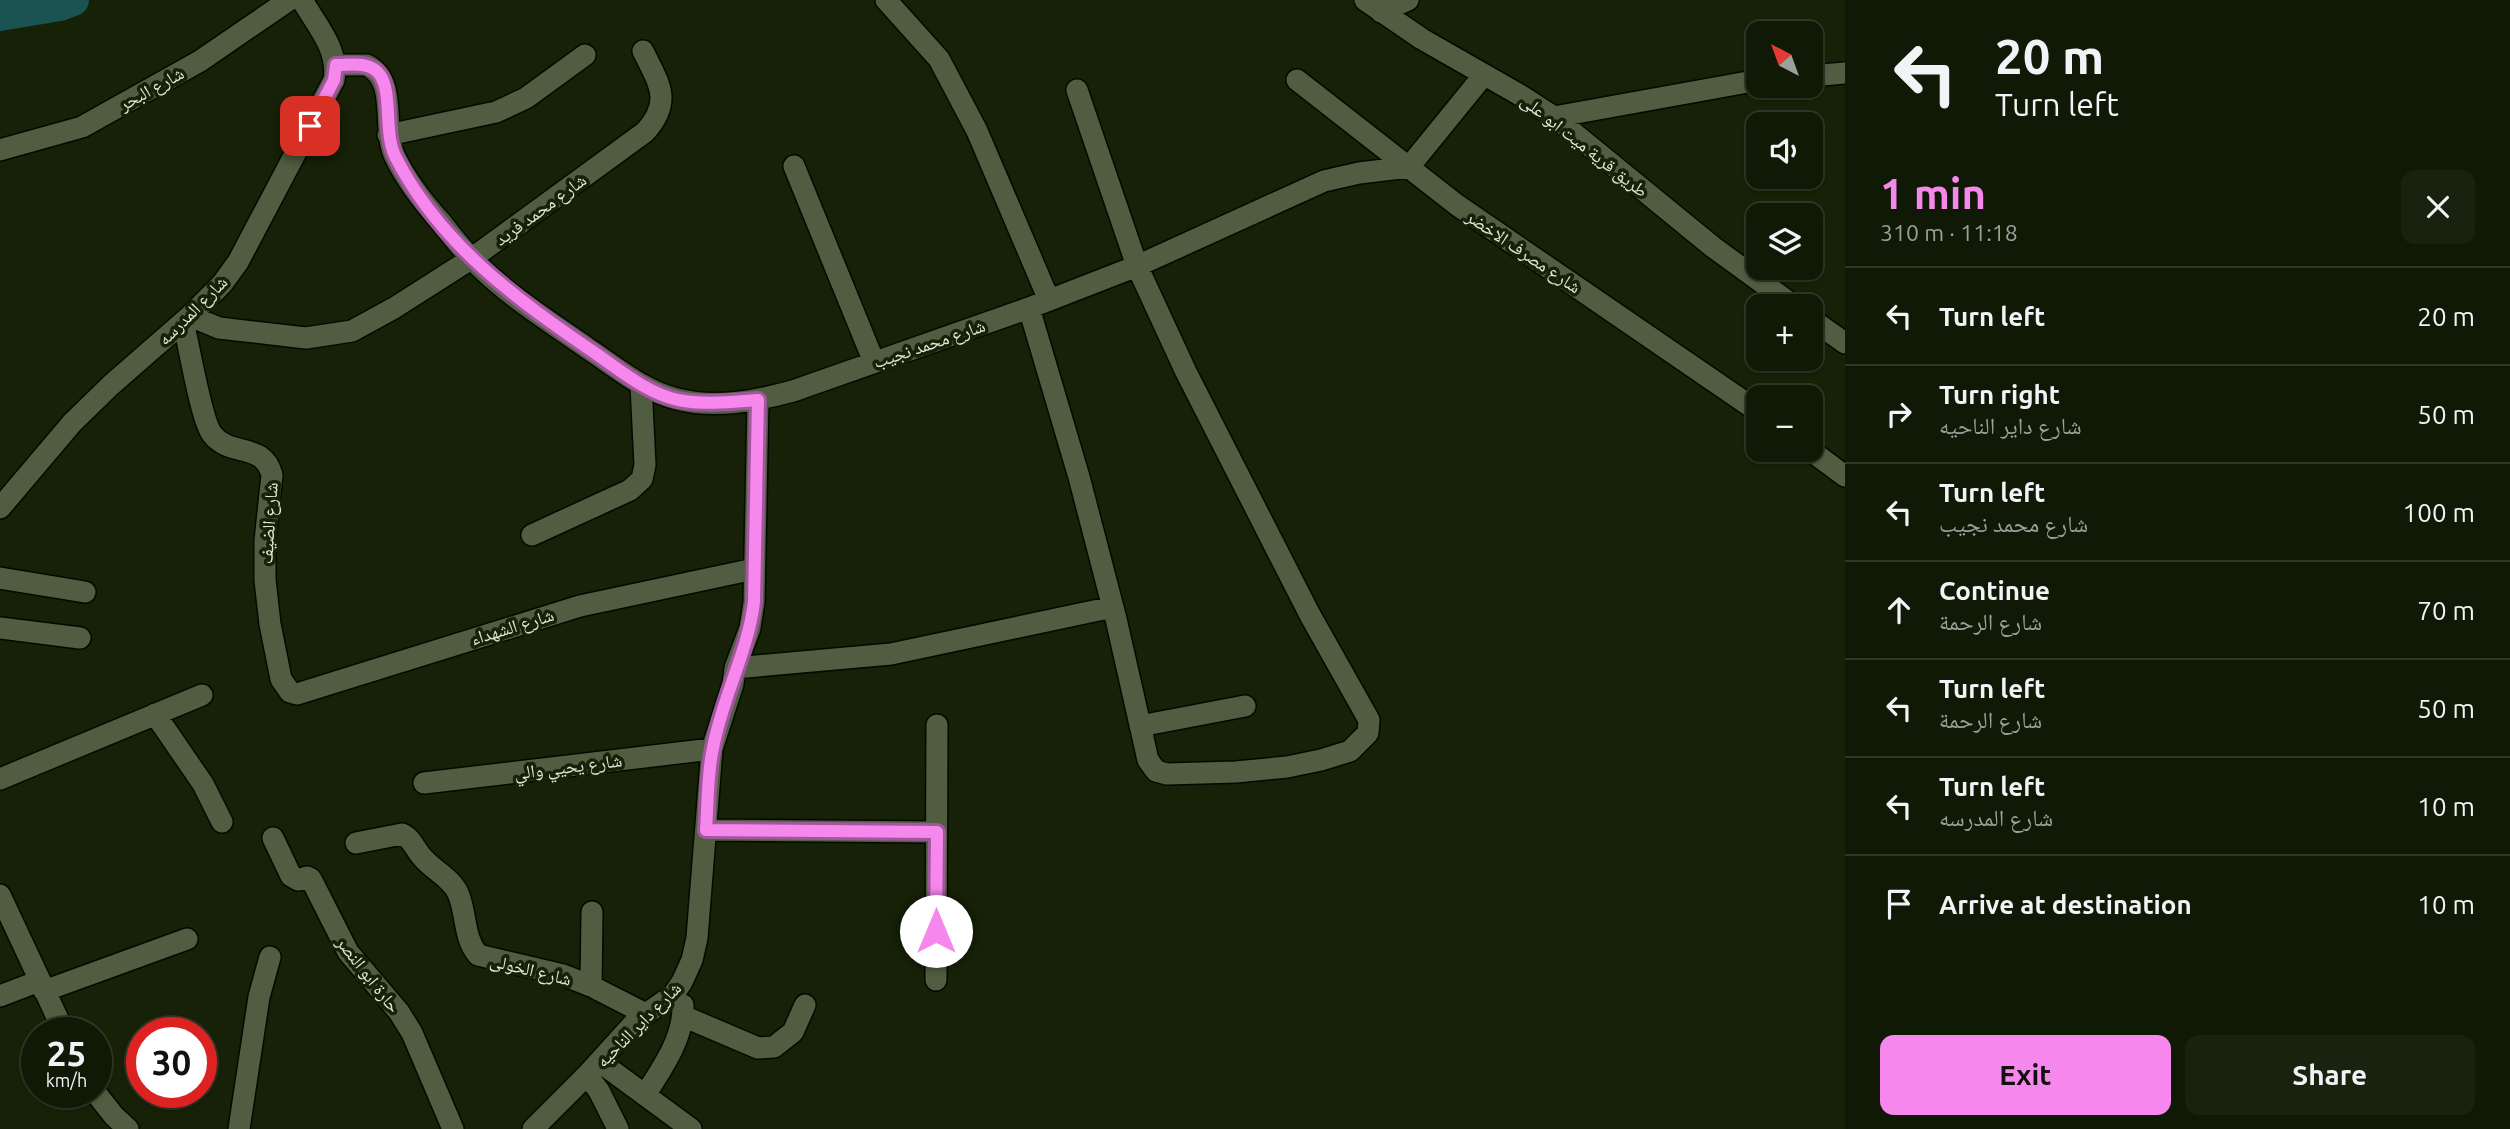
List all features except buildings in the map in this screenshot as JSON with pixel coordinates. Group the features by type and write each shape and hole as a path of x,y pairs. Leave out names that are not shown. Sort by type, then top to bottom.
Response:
{"street":[{"name":"شارع البحر","path":"0,150 82,127 200,61 289,0"},
{"path":"302,0 332,51 336,65"},
{"path":"886,0 939,59 977,131 1049,300"},
{"path":"1373,6 1408,0"},
{"name":"طريق قرية ميت ابو على","path":"1373,6 1483,76 1554,117 1713,247 1778,294"},
{"name":"شارع محمد فريد","path":"187,319 219,328 306,338 352,331 394,308 471,259 645,132 658,118 662,102 660,85 643,51"},
{"path":"388,135 496,112 534,93 585,55"},
{"name":"شارع محمد نجيب","path":"336,65 367,65 382,77 388,135 394,155 415,192 471,259 525,305 641,385 677,400 716,404 758,400 793,391 1029,308 1137,266 1324,181 1359,173 1409,167"},
{"name":"شارع المدرسه","path":"0,508 72,423 222,284 238,262 334,80 336,65"},
{"path":"1824,75 1845,73"},
{"path":"1409,167 1483,76"},
{"name":"شارع مصرف الاخضر","path":"1297,80 1457,205 1746,403"},
{"path":"1554,117 1746,82"},
{"path":"1029,308 1079,477 1113,607 1148,760 1156,771 1167,774 1208,773 1287,767 1350,751 1368,733 1369,720 1310,615 1192,384 1137,266 1077,90"},
{"path":"794,166 874,362"},
{"name":"شارع الضيف","path":"187,319 208,428 222,444 256,453 264,458 272,475 265,541 265,580 281,679"},
{"path":"1823,328 1845,344"},
{"path":"532,535 630,491 642,479 645,465 641,385"},
{"name":"شارع داير الناحيه","path":"533,1129 594,1069 636,1021 673,995 692,960 712,749 733,684 735,668 750,628 758,400"},
{"path":"1823,460 1845,476"},
{"name":"شارع الشهداء","path":"281,679 290,692 298,694 580,606 754,569"},
{"path":"0,578 85,592"},
{"path":"735,668 891,654 1113,607"},
{"path":"0,628 80,638"},
{"path":"0,779 202,695"},
{"path":"1140,726 1245,706"},
{"path":"155,713 197,775 222,822"},
{"path":"936,980 937,726"},
{"name":"شارع يحيي والي","path":"424,783 712,749"},
{"path":"706,830 937,832"},
{"name":"شارع الخولى","path":"356,843 402,834 407,836 420,856 448,880 458,893 470,945 478,955 564,975 646,1014"},
{"name":"حارة ابو النصر","path":"273,838 291,876 298,880 311,878 348,952 399,1012 412,1033 453,1129"},
{"path":"0,895 57,1017"},
{"path":"591,986 592,912"},
{"path":"0,996 42,986 187,939"},
{"path":"239,1129 259,998 270,957"},
{"path":"645,1095 673,1048 683,1016 682,982"},
{"path":"683,1016 758,1048 774,1046 784,1041 793,1032 805,1005"},
{"path":"594,1069 645,1095 691,1129"},
{"path":"594,1069 599,1091 618,1129"},
{"path":"108,1108 128,1129"}],"waterway":[{"path":"0,15 60,5 73,0"}],"route":[{"path":"310,126 334,80 336,65 367,65 375,69 382,77 385,87 388,135 394,155 415,192 471,259 502,287 641,385 677,400 716,404 758,400 754,602 750,628 735,668 733,684 712,749 706,830 937,832 936,931"}]}
